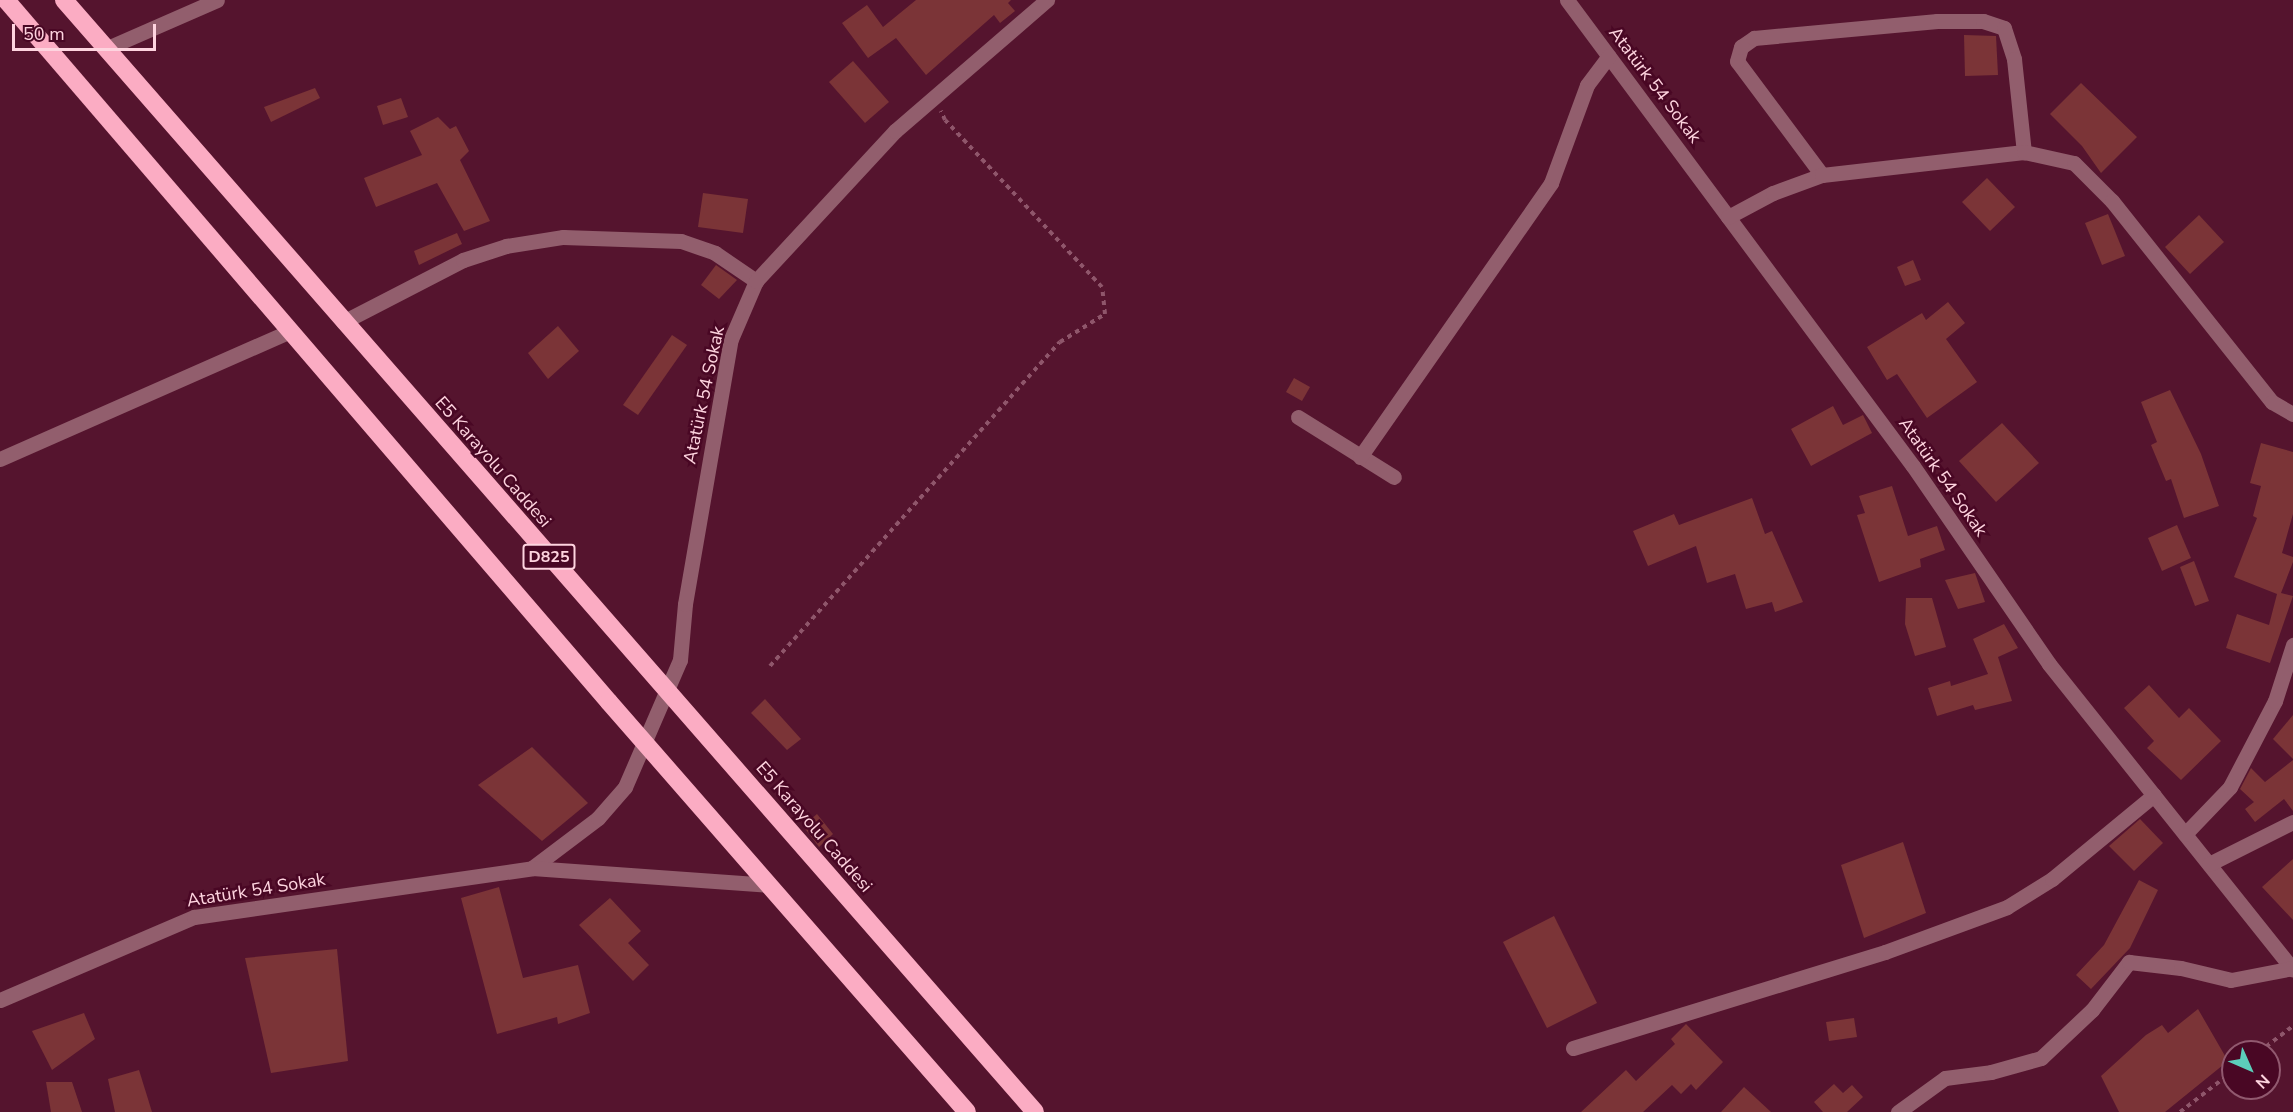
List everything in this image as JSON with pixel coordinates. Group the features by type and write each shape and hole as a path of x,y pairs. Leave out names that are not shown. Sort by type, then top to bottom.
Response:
{"highway":[{"name":"D825","path":"6,0 642,741 967,1112"},
{"name":"E5 Karayolu Caddesi","path":"64,0 1035,1112"}],"street":[{"path":"105,49 217,0"},
{"name":"Atatürk 54 Sokak","path":"532,868 598,818 625,787 642,741 667,693 680,660 685,604 731,339 756,281 895,131 1047,0"},
{"name":"Atatürk 54 Sokak","path":"1567,0 1913,466 2049,664 2293,969"},
{"path":"1822,175 1737,61 1742,48 1754,38 1937,21 1983,21 2004,28 2014,59 2024,152"},
{"path":"1360,457 1551,183 1587,85 1609,56"},
{"path":"1728,217 1773,193 1822,175 2024,152 2074,163 2112,201 2272,402 2293,414"},
{"path":"343,322 463,260 506,246 563,237 681,241 715,253 756,281"},
{"path":"0,459 290,331"},
{"path":"1298,417 1394,477"},
{"path":"2185,834 2230,787 2275,700 2293,645"},
{"path":"1573,1048 1885,952 2007,907 2052,879 2154,795"},
{"path":"2209,864 2293,822"},
{"name":"Atatürk 54 Sokak","path":"0,1000 194,916 532,868 768,885"},
{"path":"1898,1112 1945,1078 1991,1072 2041,1058 2092,1010 2129,962 2181,968 2231,980 2293,969"}],"path":[{"path":"770,666 1060,342 1105,314 1102,287 945,120 935,96"},
{"path":"2275,1040 2293,1026"},
{"path":"2181,1112 2221,1080"}],"building":[{"path":"916,0 1011,0 1008,3 1015,11 1000,23 994,15 926,75 896,38 868,58 842,23 867,5 883,27"},
{"path":"1964,35 1996,36 1998,75 1965,76"},
{"path":"853,61 889,102 865,123 829,82"},
{"path":"2081,83 2137,137 2101,173 2082,146 2050,114"},
{"path":"315,88 320,98 271,122 264,107"},
{"path":"401,98 408,117 383,125 377,106"},
{"path":"438,117 450,129 456,126 469,151 460,160 490,221 464,231 437,183 376,207 364,178 422,155 410,131"},
{"path":"1987,178 2015,207 1990,231 1962,202"},
{"path":"703,193 748,199 743,233 698,227"},
{"path":"2108,214 2125,256 2102,265 2085,223"},
{"path":"2199,215 2224,242 2190,274 2165,247"},
{"path":"457,233 462,244 419,265 414,251"},
{"path":"1913,260 1921,280 1905,286 1897,267"},
{"path":"716,265 737,280 719,299 701,285"},
{"path":"1948,302 1965,323 1946,339 1977,382 1927,418 1897,374 1887,380 1867,347 1922,313 1926,320"},
{"path":"558,326 579,351 548,379 528,353"},
{"path":"672,335 687,345 638,415 623,405"},
{"path":"1294,378 1310,387 1302,401 1286,392"},
{"path":"2170,390 2201,454 2219,506 2184,518 2171,479 2166,481 2151,445 2157,442 2141,402"},
{"path":"1833,406 1843,425 1863,415 1872,433 1811,466 1791,429"},
{"path":"2002,423 2039,463 1996,502 1959,461"},
{"path":"2261,443 2293,452 2293,514 2282,553 2293,557 2293,562 2281,593 2293,596 2270,663 2226,648 2237,614 2269,625 2277,594 2234,577 2257,518 2253,516 2261,486 2250,483"},
{"path":"1892,486 1908,536 1937,526 1945,550 1920,559 1921,567 1879,582 1857,515 1865,513 1859,496"},
{"path":"1752,498 1765,534 1772,531 1803,602 1775,612 1772,602 1746,609 1735,574 1707,583 1696,546 1648,566 1633,531 1674,514 1679,525"},
{"path":"2177,525 2191,558 2162,571 2148,538"},
{"path":"2194,561 2209,601 2195,606 2180,567"},
{"path":"1975,573 1985,602 1958,609 1945,580"},
{"path":"1906,598 1932,598 1946,647 1915,656 1905,624"},
{"path":"2004,624 2018,648 1998,657 2012,701 1975,710 1973,705 1937,716 1928,688 1950,681 1951,686 1988,674 1973,639"},
{"path":"2149,685 2179,718 2189,708 2221,741 2181,780 2147,748 2154,741 2124,708"},
{"path":"765,699 801,739 787,750 751,713"},
{"path":"2293,715 2293,759 2273,739"},
{"path":"532,747 588,803 542,841 478,785"},
{"path":"2293,760 2293,811 2284,799 2255,822 2245,809 2254,802 2240,789 2251,768 2265,782"},
{"path":"817,814 833,834 819,847 803,826"},
{"path":"2140,819 2163,843 2134,871 2109,846"},
{"path":"1903,842 1926,913 1864,938 1841,865"},
{"path":"2293,859 2293,920 2262,887"},
{"path":"2139,880 2158,890 2130,948 2091,989 2076,975 2104,945"},
{"path":"499,887 523,978 578,965 590,1013 558,1024 557,1017 497,1034 461,898"},
{"path":"610,898 641,931 628,943 649,965 633,981 579,925"},
{"path":"1554,916 1597,1003 1547,1028 1503,942"},
{"path":"337,949 348,1061 271,1073 245,958"},
{"path":"2198,1009 2221,1049 2221,1067 2165,1112 2119,1112 2101,1076 2146,1035 2162,1025 2168,1033"},
{"path":"84,1013 95,1039 52,1070 32,1031"},
{"path":"1854,1018 1857,1037 1829,1041 1826,1022"},
{"path":"1686,1024 1723,1062 1696,1090 1691,1084 1681,1094 1672,1085 1643,1112 1581,1112 1626,1070 1636,1081 1675,1044 1671,1039"},
{"path":"139,1070 152,1112 115,1112 108,1079"},
{"path":"46,1082 72,1082 82,1112 51,1112"},
{"path":"1834,1084 1843,1093 1852,1085 1863,1097 1847,1112 1823,1112 1814,1102"},
{"path":"1744,1087 1771,1112 1721,1112"}]}
